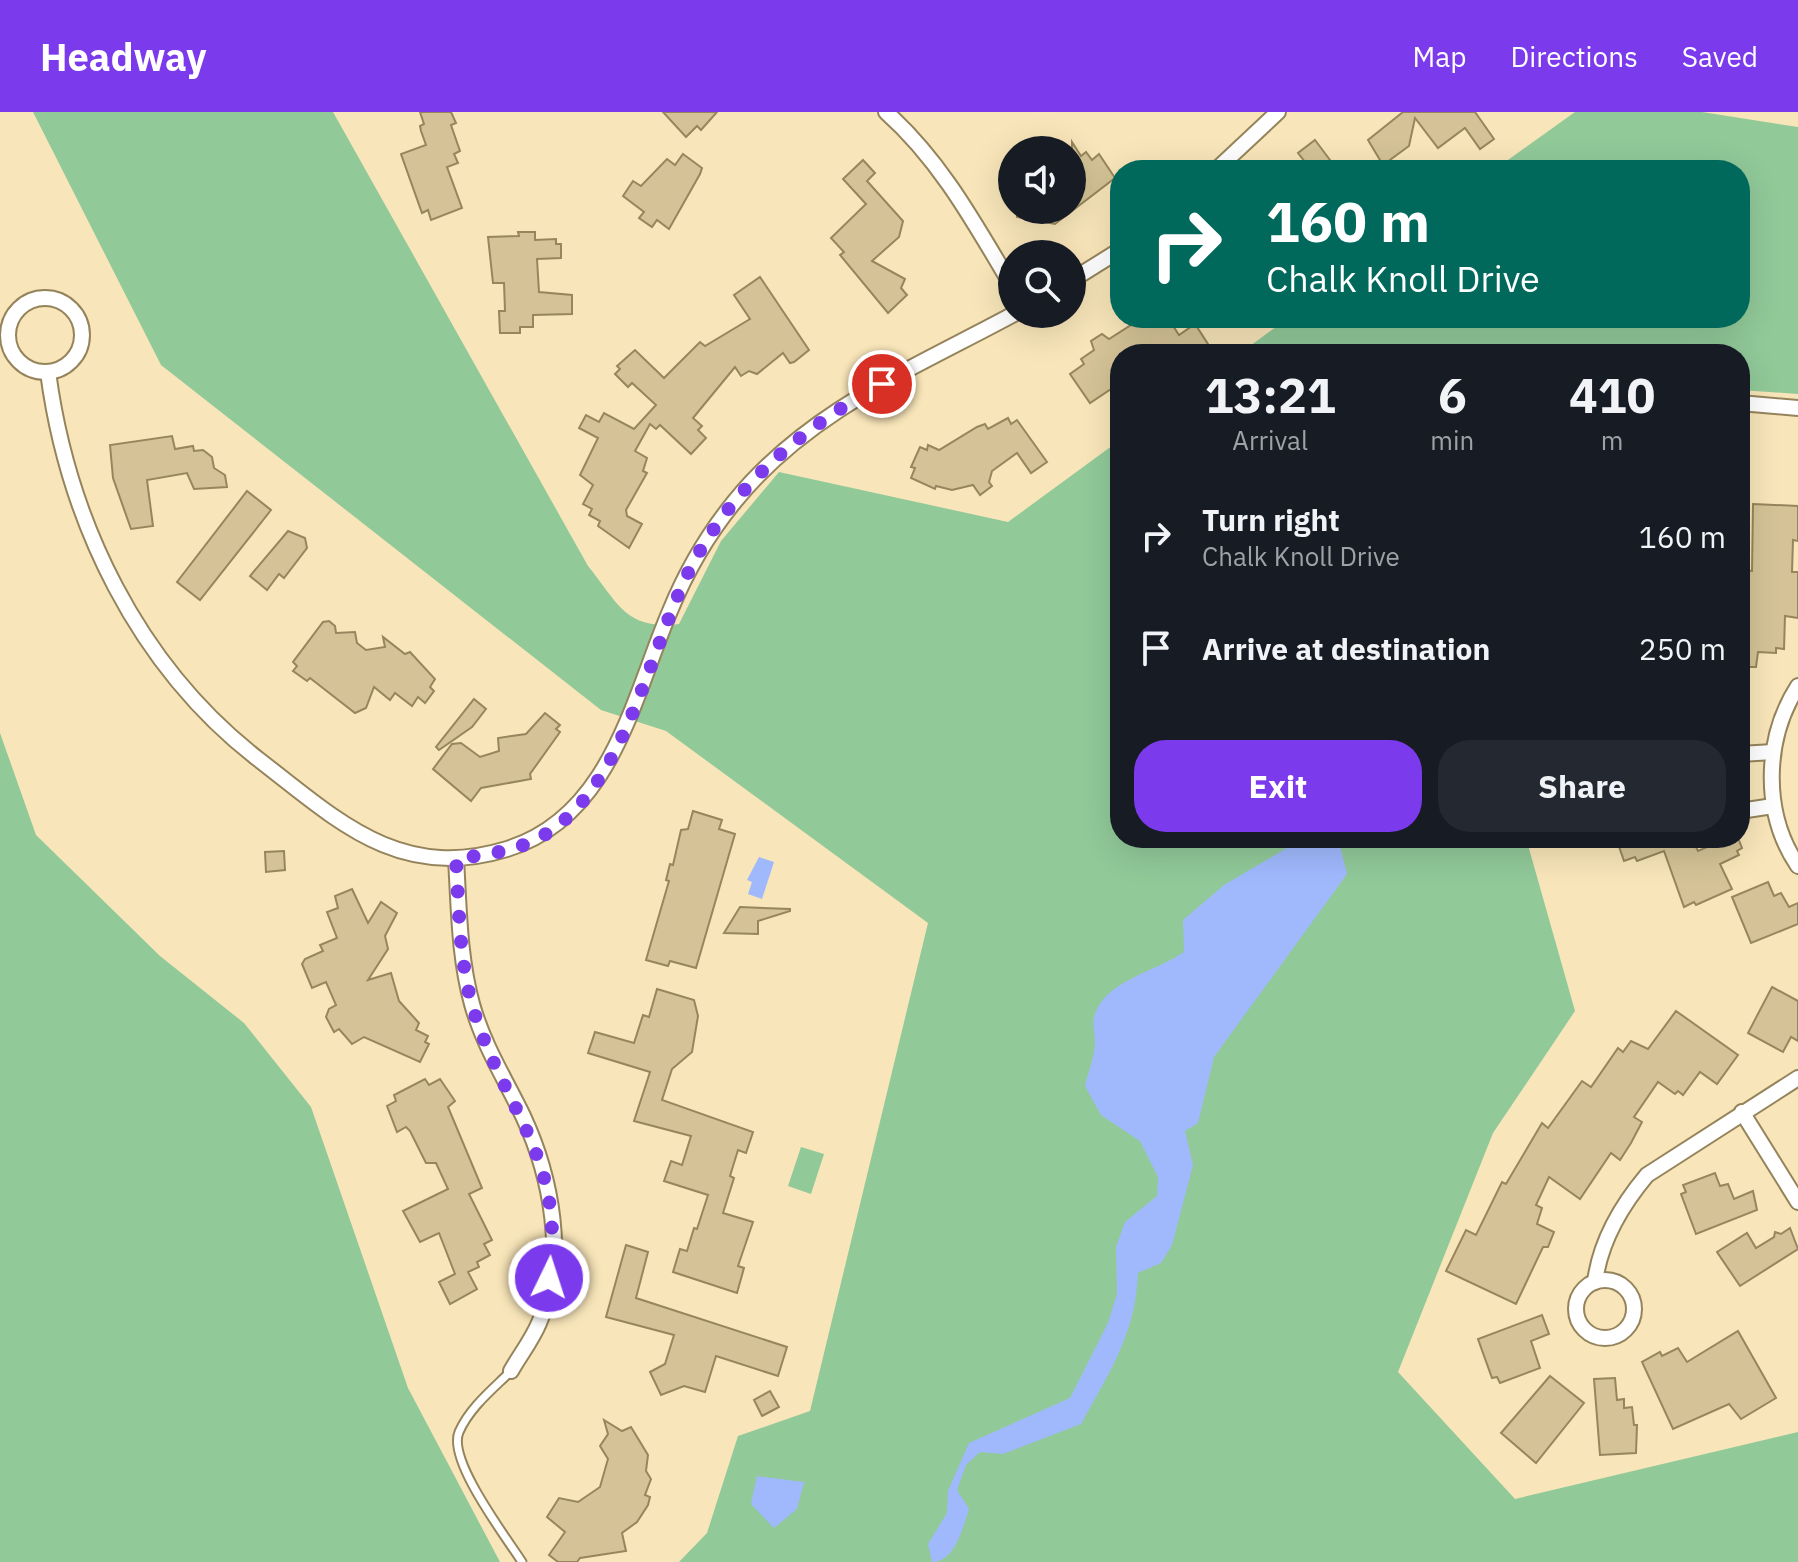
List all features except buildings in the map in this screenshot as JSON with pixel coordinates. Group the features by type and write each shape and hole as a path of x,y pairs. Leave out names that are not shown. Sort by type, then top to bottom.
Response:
{"street":[{"path":"886,112 927,154 956,193 998,263"},
{"path":"1227,160 1278,112"},
{"path":"1086,271 1110,256"},
{"path":"47,298 69,307 77,316 82,340 71,362 48,372 25,367 10,348 8,336 10,324 24,305 47,298"},
{"path":"48,372 58,433 93,541 136,624 171,675 241,746 351,831 398,852 456,859 494,853 533,841 566,818 595,785 615,752 670,611 696,558 735,501 775,458 823,417 998,323"},
{"path":"1750,404 1798,408"},
{"path":"1798,686 1783,709 1773,752 1773,806 1784,844 1798,866"},
{"path":"1750,753 1773,752"},
{"path":"1750,809 1773,806"},
{"path":"456,859 461,938 472,1005 486,1042 534,1141 550,1207 552,1259 547,1297 540,1322 511,1371"},
{"path":"1595,1282 1614,1282 1622,1286 1633,1302 1632,1320 1627,1328 1610,1338 1601,1338 1585,1329 1577,1313 1581,1294 1595,1282 1598,1254 1632,1193 1671,1157 1798,1078"},
{"path":"1742,1112 1798,1202"}],"lane":[{"path":"511,1371 474,1408 458,1435 459,1451 472,1483 522,1562"}],"green space":[{"path":"33,112 333,112 588,566 625,612 646,623 679,624 721,541 779,472 1008,522 1110,447 1110,848 1529,848 1575,1011 1493,1133 1398,1372 1515,1499 1798,1432 1798,1562 679,1562 707,1533 738,1436 810,1411 928,923 666,731 601,710 161,365"},
{"path":"1575,112 1702,112 1798,127 1798,394 1750,391 1750,344 1253,344 1274,328 1750,328 1750,160 1508,160"},
{"path":"0,733 36,835 160,956 244,1023 311,1107 408,1388 500,1562 0,1562"},
{"path":"801,1147 824,1154 811,1194 788,1186"}],"water":[{"path":"1287,848 1340,848 1347,874 1214,1057 1198,1123 1185,1131 1193,1165 1172,1245 1161,1263 1138,1273 1126,1334 1111,1370 1081,1424 1003,1454 980,1452 966,1465 957,1490 969,1509 957,1542 947,1556 932,1562 928,1544 947,1513 948,1491 969,1443 1070,1398 1108,1323 1117,1294 1116,1247 1125,1222 1157,1196 1158,1177 1140,1141 1101,1115 1085,1086 1095,1047 1094,1017 1100,1004 1119,985 1184,952 1183,920 1224,885"},
{"path":"759,857 774,862 762,899 748,894 752,882 747,880"},
{"path":"757,1476 804,1482 797,1509 774,1528 751,1504"}],"route":[{"path":"549,1278 553,1232 549,1194 534,1141 486,1042 472,1005 464,967 456,859 494,853 533,841 566,818 581,802 615,752 670,611 708,537 735,501 775,458 823,417 882,384"}]}
